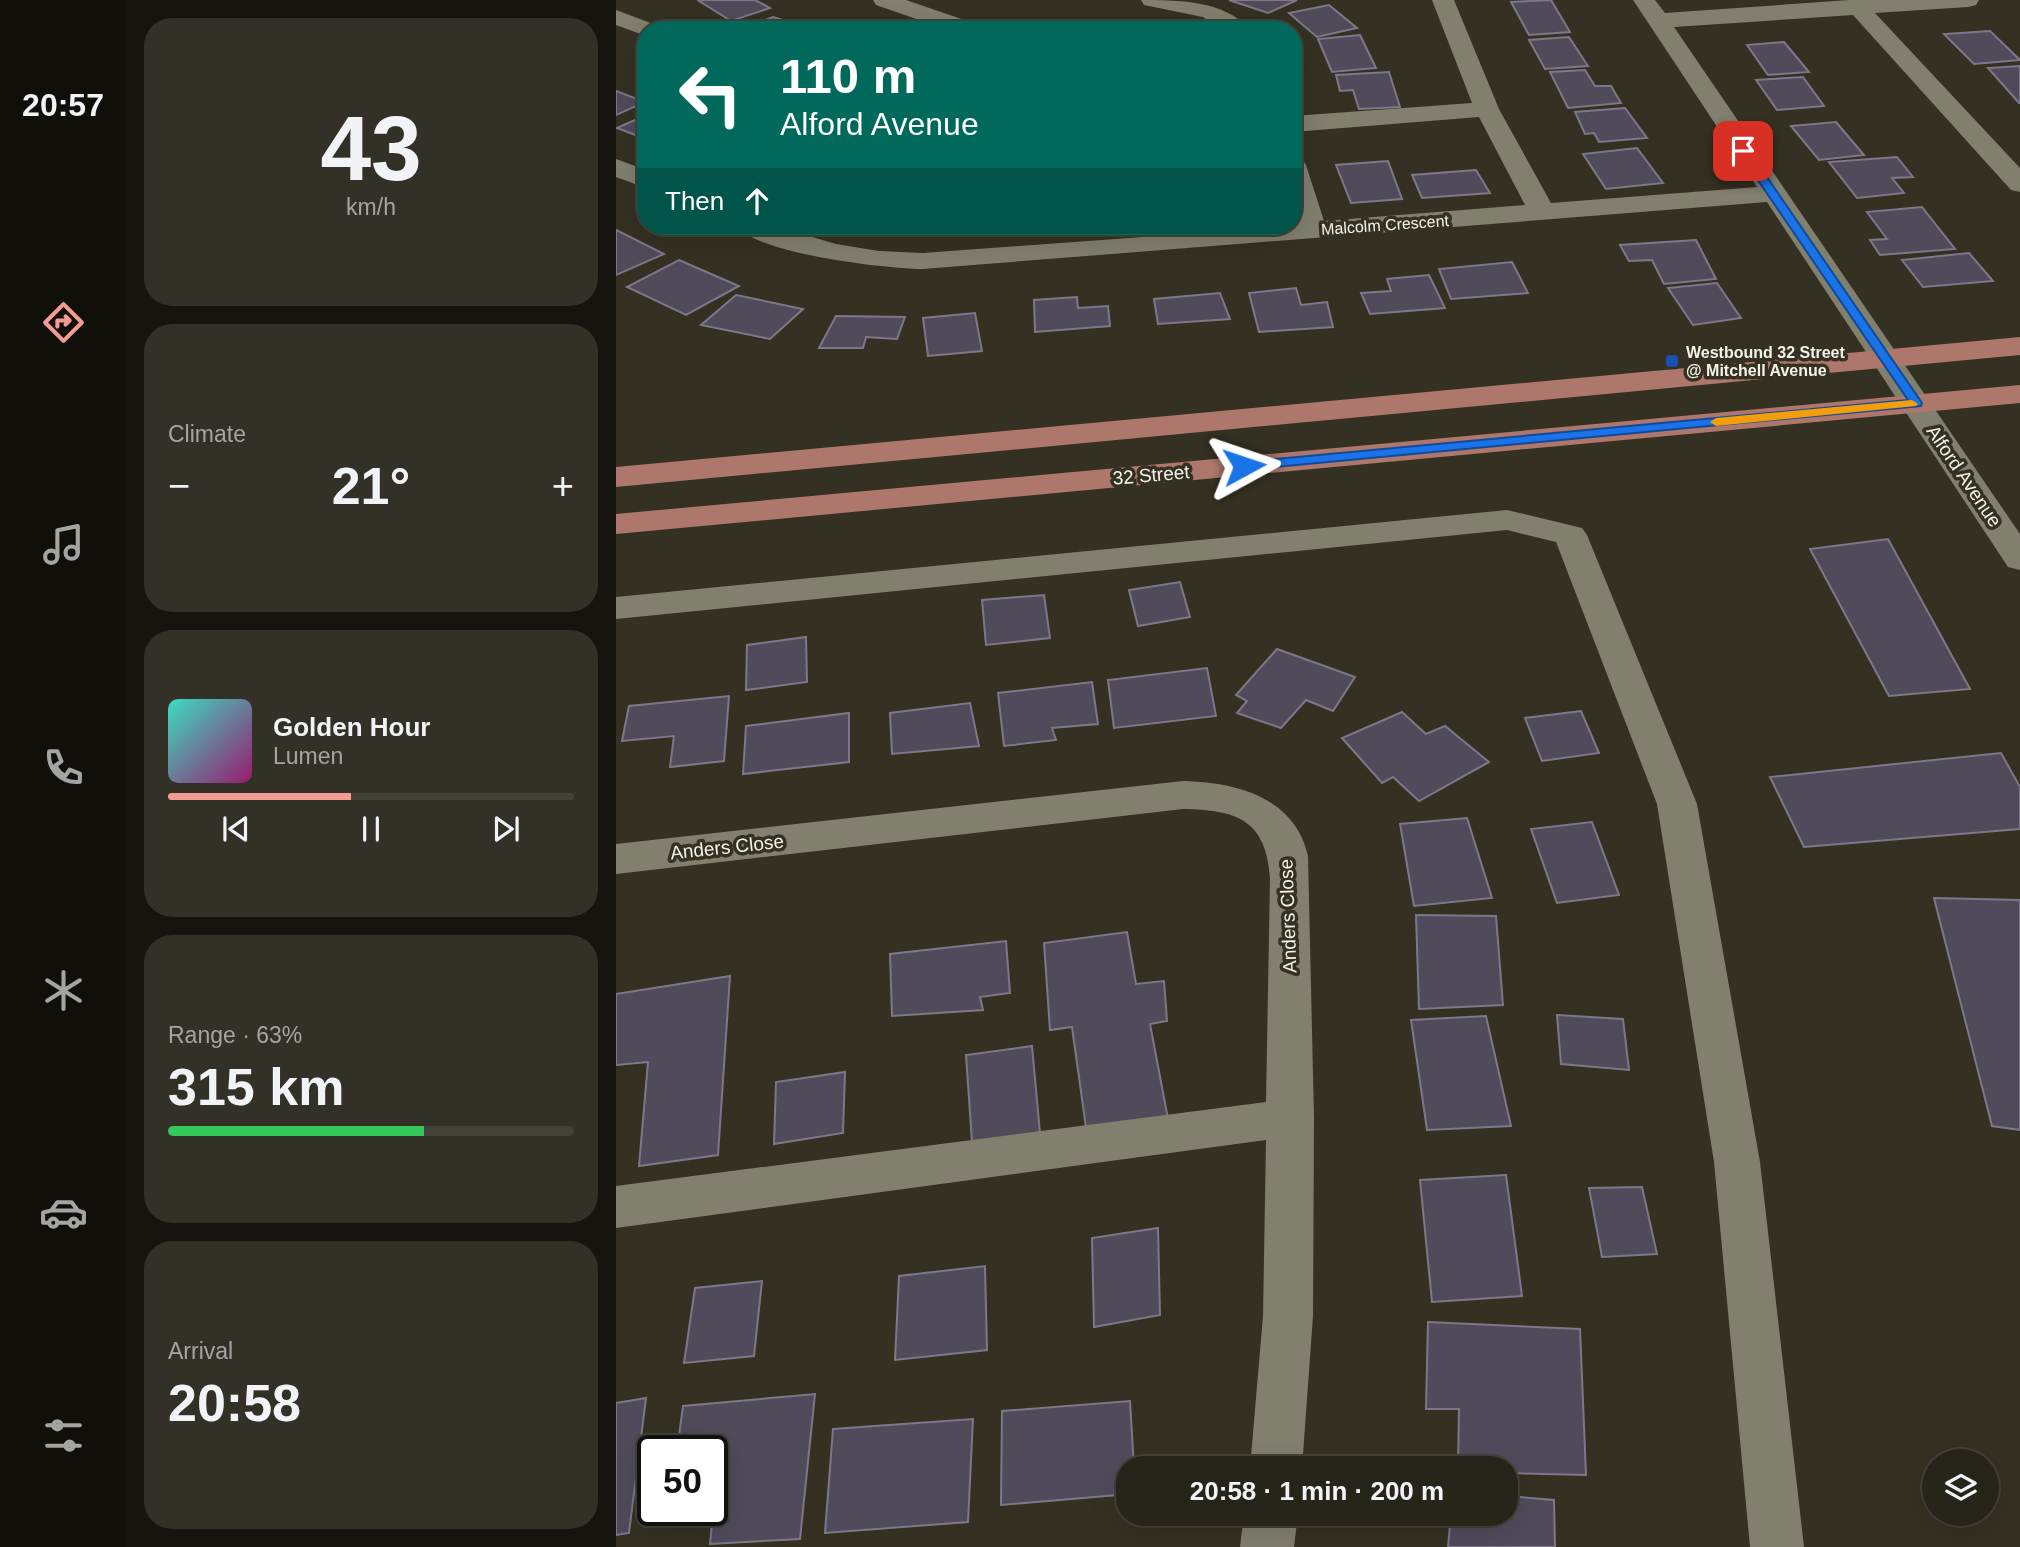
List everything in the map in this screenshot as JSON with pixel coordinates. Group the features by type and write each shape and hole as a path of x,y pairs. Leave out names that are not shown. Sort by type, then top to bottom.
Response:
{"main road":[{"path":"616,477 2020,346"},
{"name":"32 Street","path":"616,524 2020,394"}],"street":[{"path":"1152,0 1210,12 1224,21"},
{"path":"1444,0 1488,109 1543,213"},
{"path":"1650,10 1968,0"},
{"path":"905,2 950,21"},
{"path":"1861,4 1865,17 2020,184"},
{"name":"Alford Avenue","path":"1650,10 2020,559"},
{"path":"616,17 637,26"},
{"path":"1302,123 1488,109"},
{"path":"616,167 637,176"},
{"path":"1302,193 1314,231"},
{"name":"Malcolm Crescent","path":"1302,232 1772,194"},
{"name":"Malcolm Crescent","path":"777,235 850,257 898,261 951,260 1264,235"},
{"path":"616,608 1507,520 1570,535 1677,804 1737,1162 1777,1547"},
{"name":"Anders Close","path":"616,859 1183,795 1209,795 1233,801 1253,809 1266,819 1280,833 1287,852 1290,878 1288,1316 1277,1456"},
{"path":"616,1207 1291,1118"},
{"path":"1267,1547 1269,1526"}],"building":[{"path":"755,0 770,8 731,21 699,1"},
{"path":"1229,0 1297,0 1268,13"},
{"path":"1551,0 1570,32 1529,35 1511,2"},
{"path":"1329,5 1357,28 1317,37 1302,24 1302,21 1289,13"},
{"path":"773,17 786,21 763,21"},
{"path":"1990,31 2020,60 1974,64 1944,34"},
{"path":"1360,35 1376,68 1332,72 1318,39"},
{"path":"1569,37 1588,66 1545,69 1529,40"},
{"path":"1784,42 1809,72 1768,75 1747,45"},
{"path":"2020,66 2020,103 2019,103 1988,68"},
{"path":"1585,70 1595,86 1611,86 1621,103 1568,108 1550,72"},
{"path":"1389,72 1400,107 1359,109 1353,90 1340,91 1336,75"},
{"path":"1803,77 1824,106 1777,110 1756,80"},
{"path":"616,91 637,99 637,106 616,115"},
{"path":"1625,108 1647,138 1599,142 1594,133 1585,134 1575,112"},
{"path":"637,119 637,136 617,128"},
{"path":"1836,122 1864,155 1819,160 1791,126"},
{"path":"1637,148 1663,183 1606,189 1583,154"},
{"path":"1897,157 1913,177 1892,178 1904,193 1857,198 1829,162"},
{"path":"1388,161 1402,199 1351,203 1336,165"},
{"path":"1476,170 1490,193 1422,198 1412,175"},
{"path":"1922,207 1955,249 1880,255 1870,240 1887,239 1867,212"},
{"path":"616,230 664,254 616,275"},
{"path":"1696,240 1716,279 1664,284 1652,260 1629,261 1620,245"},
{"path":"1969,253 1993,281 1923,287 1902,260"},
{"path":"679,260 739,286 686,315 627,287"},
{"path":"1512,262 1528,293 1451,299 1439,269"},
{"path":"1429,275 1445,308 1370,314 1361,293 1391,291 1387,279"},
{"path":"1717,283 1741,318 1693,325 1668,288"},
{"path":"1296,288 1301,305 1327,302 1333,327 1259,332 1249,293"},
{"path":"1220,293 1230,319 1158,324 1154,299"},
{"path":"736,295 803,309 770,339 701,325"},
{"path":"1077,297 1078,308 1108,306 1110,326 1035,332 1034,300"},
{"path":"975,313 982,351 928,356 923,318"},
{"path":"836,316 905,317 897,339 866,337 863,348 819,348"},
{"path":"1888,539 1970,689 1889,696 1810,549"},
{"path":"1180,582 1190,617 1138,626 1129,590"},
{"path":"1044,595 1050,638 986,645 982,600"},
{"path":"806,637 807,682 746,690 747,645"},
{"path":"1277,649 1355,677 1333,711 1306,700 1281,728 1237,713 1247,701 1236,695"},
{"path":"1207,668 1216,716 1114,728 1108,680"},
{"path":"1092,682 1098,724 1052,728 1056,740 1004,746 998,693"},
{"path":"729,696 724,761 670,767 674,736 622,741 629,706"},
{"path":"970,703 979,746 892,754 890,713"},
{"path":"1581,711 1599,753 1542,761 1525,718"},
{"path":"1402,712 1426,734 1445,726 1489,762 1419,801 1393,777 1382,783 1342,738"},
{"path":"849,713 849,762 743,774 746,726"},
{"path":"2001,753 2020,787 2020,829 1804,847 1770,777"},
{"path":"1467,818 1492,898 1414,906 1400,824"},
{"path":"1592,822 1619,895 1557,903 1531,829"},
{"path":"1934,898 2020,900 2020,1130 1992,1126"},
{"path":"1416,915 1496,916 1503,1005 1419,1009"},
{"path":"1127,932 1136,984 1164,981 1167,1021 1150,1024 1169,1124 1087,1135 1072,1027 1050,1030 1044,943"},
{"path":"1006,941 1010,993 980,997 983,1010 892,1016 890,954"},
{"path":"730,976 718,1155 639,1166 648,1062 616,1065 616,994"},
{"path":"1557,1015 1623,1019 1629,1070 1561,1064"},
{"path":"1486,1016 1511,1126 1427,1130 1411,1020"},
{"path":"1032,1046 1040,1133 972,1142 966,1055"},
{"path":"845,1072 843,1133 774,1144 776,1082"},
{"path":"1506,1175 1522,1296 1432,1302 1420,1180"},
{"path":"1642,1187 1657,1254 1602,1257 1589,1188"},
{"path":"1158,1228 1160,1315 1094,1327 1092,1238"},
{"path":"985,1266 987,1350 895,1360 899,1276"},
{"path":"762,1281 754,1356 684,1363 695,1288"},
{"path":"1428,1322 1580,1329 1586,1475 1518,1473 1518,1456 1458,1456 1459,1409 1426,1409"},
{"path":"815,1394 800,1539 710,1544 712,1526 728,1526 728,1435 679,1435 683,1406"},
{"path":"646,1398 641,1435 637,1435 637,1469 629,1533 616,1535 616,1403"},
{"path":"1130,1401 1133,1456 1116,1456 1116,1495 1001,1505 1002,1411"},
{"path":"973,1419 968,1522 825,1533 833,1429"},
{"path":"1518,1497 1554,1500 1555,1547 1448,1547 1450,1526 1518,1526"}],"slow traffic":[{"path":"1716,422 1912,404"}],"place":[{"name":"Westbound 32 Street @ Mitchell Avenue","path":"1672,361"}],"route":[{"path":"1244,466 1916,403 1743,151"}]}
